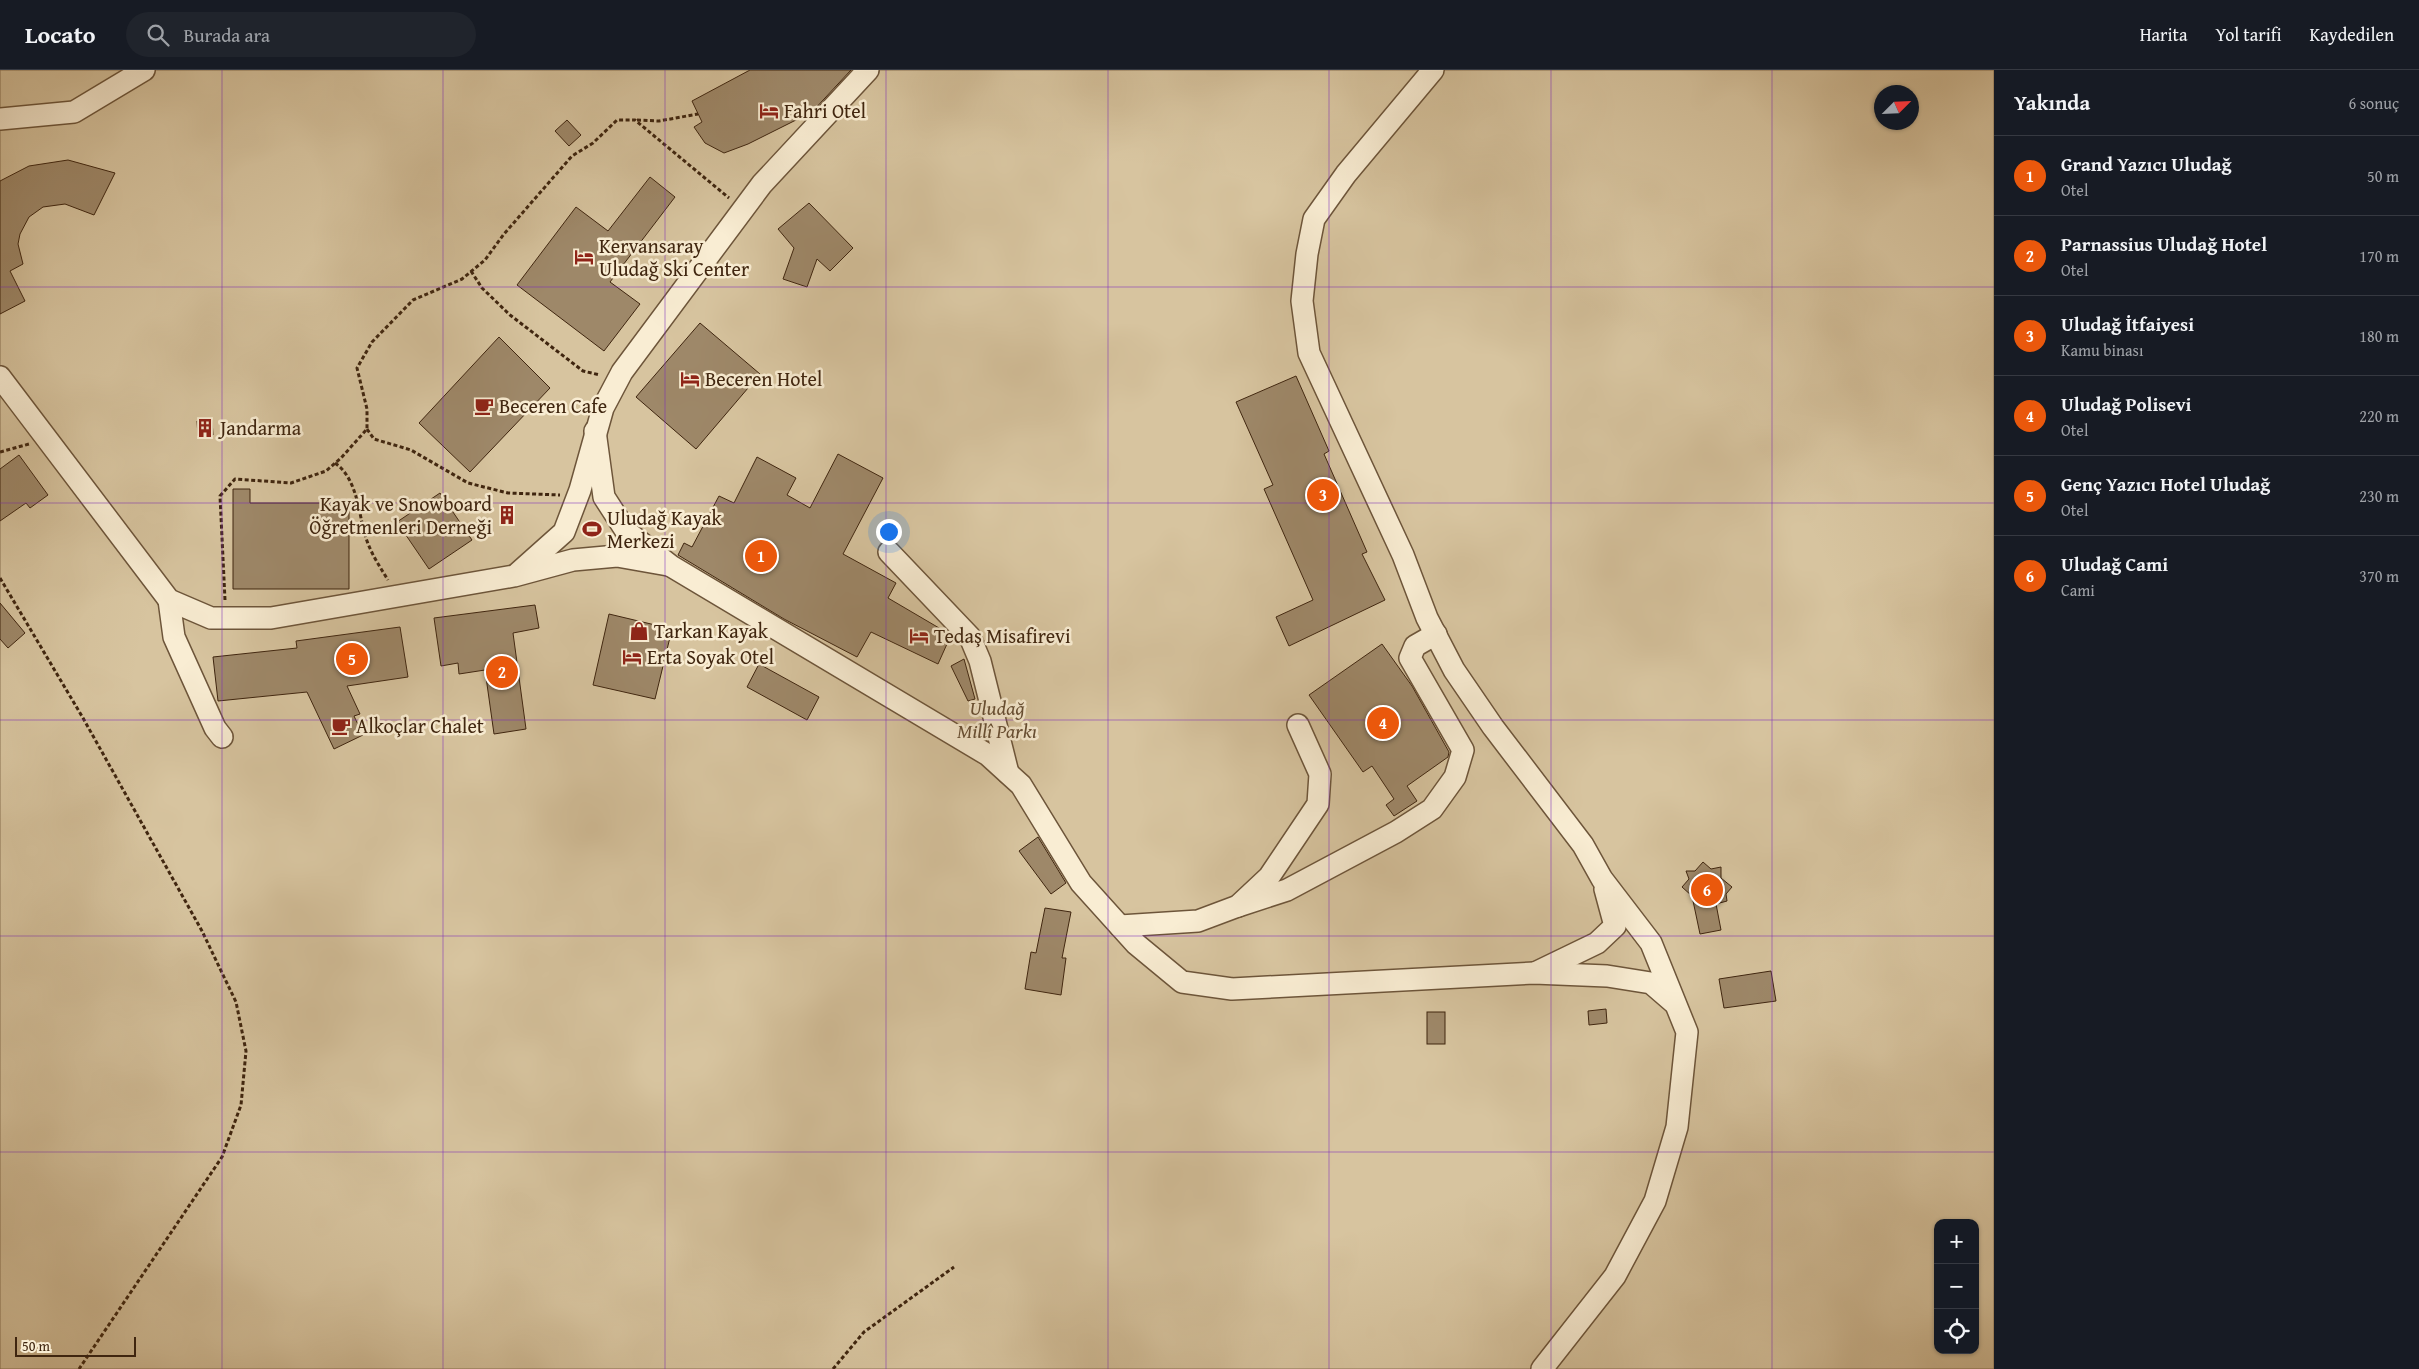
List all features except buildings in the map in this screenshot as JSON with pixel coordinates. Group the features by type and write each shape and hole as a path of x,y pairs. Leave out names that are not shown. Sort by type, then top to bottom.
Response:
{"street":[{"path":"0,119 74,112 144,70"},
{"path":"514,576 564,532 578,496 603,408 617,380 762,184 868,70"},
{"path":"1433,70 1346,174 1314,219 1307,254 1302,301 1309,352 1382,506 1436,634 1454,670 1493,727 1583,845 1602,879 1651,942 1687,1032 1677,1128 1655,1201 1615,1276 1542,1369"},
{"path":"0,377 49,438 169,600 174,637 215,728 222,737"},
{"path":"595,431 604,497 626,531 671,566 988,755 1021,786 1082,883 1136,944 1182,982 1232,989 1534,973 1607,976 1652,983 1677,1005"},
{"path":"889,552 970,637 980,661 1008,773"},
{"path":"169,600 211,618 271,618 514,576 573,560 617,556 671,566"},
{"path":"1120,926 1198,921 1287,890 1396,832 1432,810 1455,777 1463,750 1410,658 1415,646 1436,634"},
{"path":"1238,906 1268,878 1318,804 1320,774 1298,725"},
{"path":"1534,973 1597,943 1615,926 1602,879"}],"path":[{"path":"225,618 220,496 236,479 290,483 326,471 366,429 367,409 357,368 372,342 413,300 462,279 485,260 504,234 572,156 593,143 617,120 659,121 698,114"},
{"path":"635,120 744,209"},
{"path":"472,271 482,288 510,314 583,371 617,380"},
{"path":"366,429 374,439 411,450 468,483 508,493 578,496"},
{"path":"0,452 49,438"},
{"path":"335,463 344,470 353,486 359,517 373,556 387,580 405,595"},
{"path":"0,578 83,718 202,931 236,1002 246,1051 241,1105 222,1157 79,1369"},
{"path":"834,1369 864,1332 954,1267"}],"green space":[{"name":"Uludağ Millî Parkı","path":"0,70 1994,70 1994,1369 0,1369"}],"place":[{"name":"Fahri Otel","path":"769,111"},
{"name":"Kervansaray Uludağ Ski Center","path":"584,257"},
{"name":"Beceren Hotel","path":"690,379"},
{"name":"Beceren Cafe","path":"484,406"},
{"name":"Jandarma","path":"205,428"},
{"name":"Uludağ İtfaiyesi","path":"1323,495"},
{"name":"Kayak ve Snowboard Öğretmenleri Derneği","path":"507,515"},
{"name":"Uludağ Kayak Merkezi","path":"592,529"},
{"name":"Grand Yazıcı Uludağ","path":"761,556"},
{"name":"Tarkan Kayak","path":"639,631"},
{"name":"Tedaş Misafirevi","path":"919,636"},
{"name":"Erta Soyak Otel","path":"632,657"},
{"name":"Genç Yazıcı Hotel Uludağ","path":"352,659"},
{"name":"Parnassius Uludağ Hotel","path":"502,672"},
{"name":"Uludağ Polisevi","path":"1383,723"},
{"name":"Alkoçlar Chalet","path":"341,726"},
{"name":"Uludağ Cami","path":"1707,890"}]}
